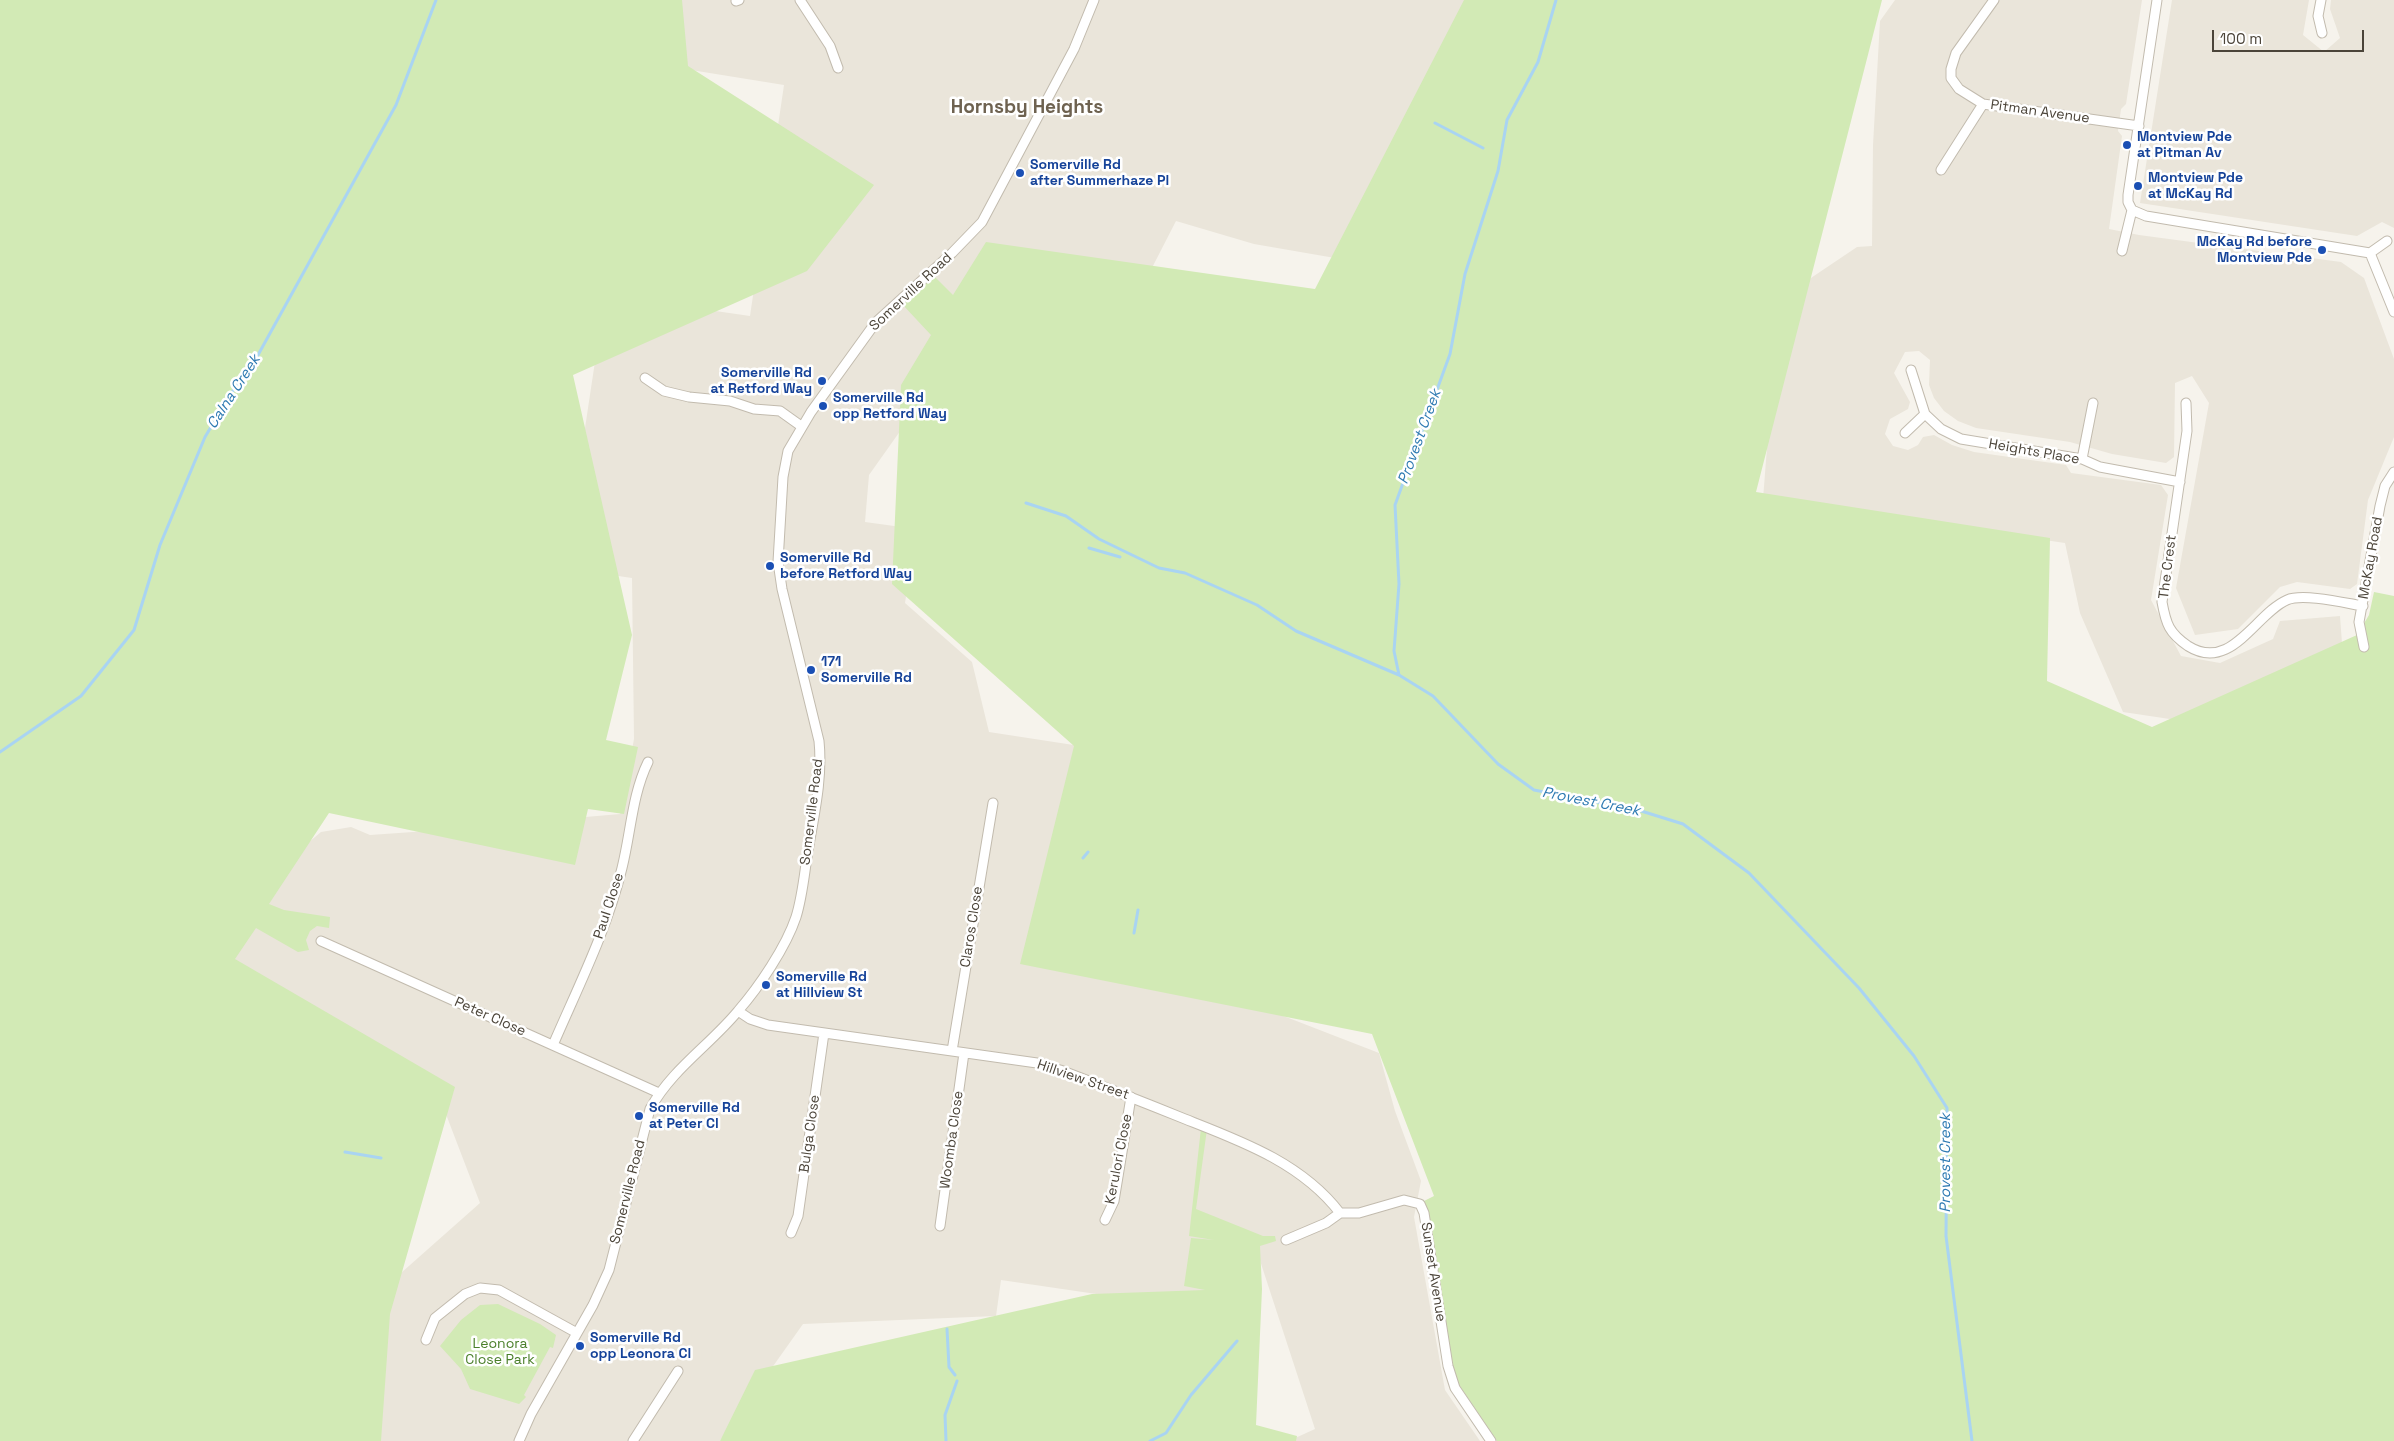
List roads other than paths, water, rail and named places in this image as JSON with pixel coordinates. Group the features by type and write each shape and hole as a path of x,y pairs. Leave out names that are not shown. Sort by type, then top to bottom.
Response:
{"street":[{"path":"800,0 830,46 838,68"},
{"name":"Somerville Road","path":"519,1441 531,1414 577,1333 609,1270 650,1109 659,1093 686,1060 738,1011 778,952 796,917 820,779 819,741 782,589 778,562 784,469 792,442 801,426 876,322 952,254 982,222 1074,48 1094,0"},
{"name":"Pitman Avenue","path":"1994,0 1956,53 1951,70 1952,78 1959,89 1970,98 1983,104 2138,126"},
{"path":"2157,0 2128,195 2128,202 2132,210 2146,216 2370,252 2387,241"},
{"path":"2321,0 2318,16 2322,33"},
{"path":"1941,170 1983,104"},
{"path":"2122,251 2132,210"},
{"path":"2370,252 2394,312"},
{"path":"1906,433 1925,414 1911,370"},
{"path":"646,378 664,391 689,397 730,401 754,409 780,411 801,426"},
{"path":"2082,459 2093,402"},
{"name":"The Crest","path":"2186,403 2187,431 2162,602 2166,621 2174,636 2192,648 2212,653 2238,644 2273,608 2289,599 2303,598 2363,606"},
{"name":"Heights Place","path":"1925,414 1941,429 1961,439 2082,459 2100,468 2180,482"},
{"name":"McKay Road","path":"2364,647 2359,622 2380,506 2385,486 2394,472"},
{"name":"Paul Close","path":"553,1045 602,930 622,869 638,782 648,762"},
{"name":"Claros Close","path":"952,1051 993,803"},
{"name":"Peter Close","path":"321,941 659,1093"},
{"name":"Hillview Street","path":"738,1011 750,1019 768,1025 1037,1063 1131,1097 1278,1159 1331,1200 1340,1213"},
{"name":"Bulga Close","path":"792,1233 798,1216 824,1033"},
{"name":"Woomba Close","path":"940,1226 964,1053"},
{"name":"Kerulori Close","path":"1105,1220 1114,1201 1131,1097"},
{"name":"Sunset Avenue","path":"1286,1240 1326,1223 1340,1213 1359,1214 1404,1200 1420,1204 1424,1213 1448,1366 1455,1388 1491,1441"},
{"path":"426,1340 435,1318 465,1294 480,1288 499,1290 577,1333"},
{"path":"633,1441 678,1371"}],"waterway":[{"name":"Calna Creek","path":"0,752 81,696 134,630 160,545 205,437 230,395 258,355 396,105 436,0"},
{"name":"Provest Creek","path":"1556,0 1538,62 1507,120 1498,171 1465,274 1450,354 1395,505 1399,584 1394,651 1399,675 1433,696 1498,764 1534,790 1638,810 1683,824 1749,873 1859,988 1914,1056 1947,1108 1946,1236 1972,1441"},
{"path":"1435,123 1483,148"},
{"path":"1026,503 1066,516 1099,539 1159,568 1185,573 1257,605 1296,631 1399,675"},
{"path":"1089,548 1120,557"},
{"path":"1083,858 1088,852"},
{"path":"1134,933 1138,910"},
{"path":"345,1152 381,1158"},
{"path":"947,1329 949,1367 955,1375"},
{"path":"1150,1441 1166,1433 1191,1395 1237,1341"},
{"path":"946,1441 945,1415 957,1381"}],"place":[{"name":"Montview Pde at Pitman Av","path":"2127,145"},
{"name":"Somerville Rd after Summerhaze Pl","path":"1020,173"},
{"name":"Montview Pde at McKay Rd","path":"2138,186"},
{"name":"McKay Rd before Montview Pde","path":"2322,250"},
{"name":"Somerville Rd at Retford Way","path":"822,381"},
{"name":"Somerville Rd opp Retford Way","path":"823,406"},
{"name":"Somerville Rd before Retford Way","path":"770,566"},
{"name":"171 Somerville Rd","path":"811,670"},
{"name":"Somerville Rd at Hillview St","path":"766,985"},
{"name":"Somerville Rd at Peter Cl","path":"639,1116"},
{"name":"Somerville Rd opp Leonora Cl","path":"580,1346"}],"district":[{"name":"Hornsby Heights","path":"1027,108"}],"park label":[{"name":"Leonora Close Park","path":"500,1352"}]}
